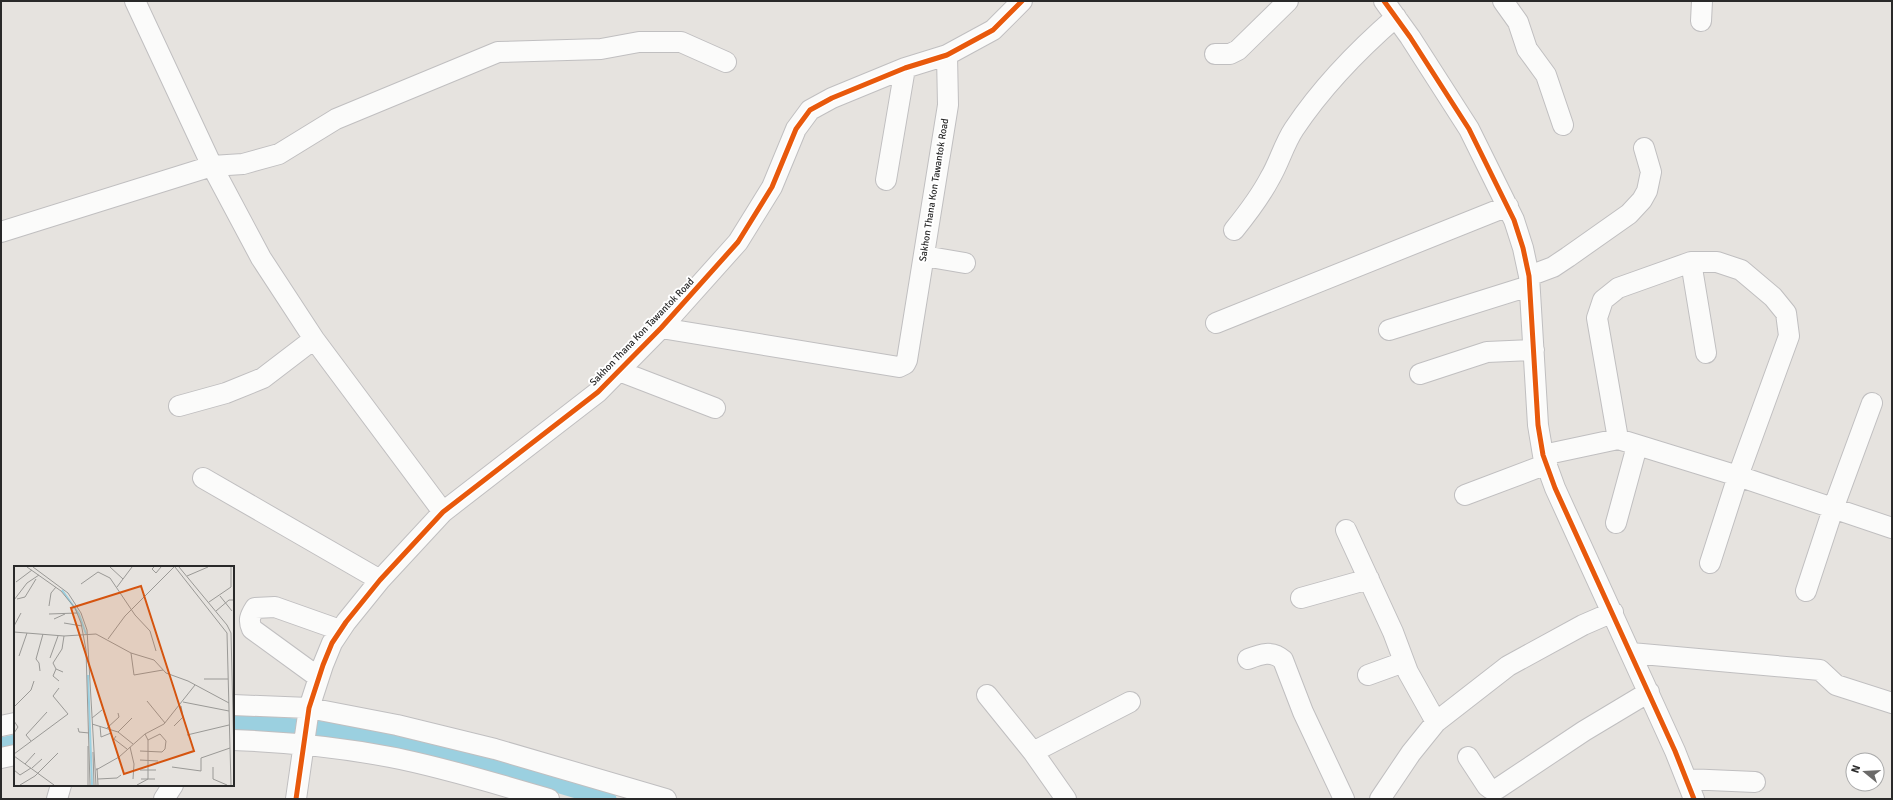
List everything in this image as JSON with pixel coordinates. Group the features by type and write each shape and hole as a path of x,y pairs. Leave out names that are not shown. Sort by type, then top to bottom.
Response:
{"street":[{"path":"135,1 212,166 261,258 314,339 443,512"},
{"name":"Sakhon Thana Kon Tawantok Road","path":"296,799 308,710 318,677 332,643 340,630 380,580 443,512 598,392 661,328 738,242 772,187 796,129 810,110 832,98 904,68 947,55 993,30 1022,1"},
{"path":"1215,54 1230,54 1238,50 1288,1"},
{"path":"1384,1 1469,129 1508,206 1523,248 1529,281 1538,425 1545,459 1555,488 1649,692 1694,799"},
{"path":"1503,1 1518,22 1527,49 1546,76 1563,125"},
{"path":"1700,21 1702,1"},
{"path":"1234,230 1252,207 1271,177 1293,131 1310,106 1366,43 1396,17"},
{"path":"1,232 212,166 243,164 279,154 336,118 498,52 602,49 639,42 682,42 726,62"},
{"name":"Sakhon Thana Kon Tawantok Road","path":"661,328 899,367 905,364 907,360 948,105 947,55"},
{"path":"886,180 904,68"},
{"path":"1389,330 1529,281 1568,257 1629,214 1647,191 1651,172 1644,148"},
{"path":"1216,323 1508,206"},
{"path":"924,256 965,263"},
{"path":"1691,262 1706,354"},
{"path":"1618,439 1597,318 1603,300 1618,288 1691,262 1717,262 1742,270 1774,297 1786,313 1789,336 1738,476 1710,562"},
{"path":"179,406 226,393 262,378 314,339"},
{"path":"1420,374 1487,352 1534,350"},
{"path":"619,371 715,408"},
{"path":"1806,591 1833,509 1872,403"},
{"path":"1465,495 1545,459 1618,439 1738,476 1892,528"},
{"path":"1616,523 1637,446"},
{"path":"203,478 380,580"},
{"path":"1346,530 1418,692 1436,722"},
{"path":"1301,598 1369,579"},
{"path":"318,677 252,629 249,622 250,615 255,608 276,607 340,630"},
{"path":"1380,799 1411,753 1436,722 1508,666 1583,625 1613,612"},
{"path":"1248,659 1264,653 1279,656 1283,660 1303,712 1344,799"},
{"path":"1631,653 1820,670 1836,685 1892,703"},
{"path":"1368,676 1404,662"},
{"path":"1468,756 1487,786 1491,789 1497,789 1584,731 1649,692"},
{"path":"987,695 1033,752 1066,799"},
{"path":"1033,752 1130,702"},
{"path":"234,705 308,710 397,725 495,749 666,799"},
{"path":"1,726 14,723"},
{"path":"234,740 304,742 391,757 487,781 549,799"},
{"path":"1,758 14,756"},
{"path":"1686,779 1755,782"},
{"path":"57,799 61,786"},
{"path":"164,799 172,786"}],"waterway":[{"path":"234,723 310,728 387,740 471,759 608,799"},
{"path":"1,746 14,743"}],"cycle path":[{"path":"296,799 309,708 323,665 332,643 346,622 380,580 443,512 598,392 661,328 738,242 772,187 796,129 810,110 832,98 905,68 947,55 993,30 1022,1"},
{"path":"1384,1 1410,37 1469,129 1514,220 1523,248 1529,276 1538,425 1543,455 1555,488 1675,751 1694,799"}]}
